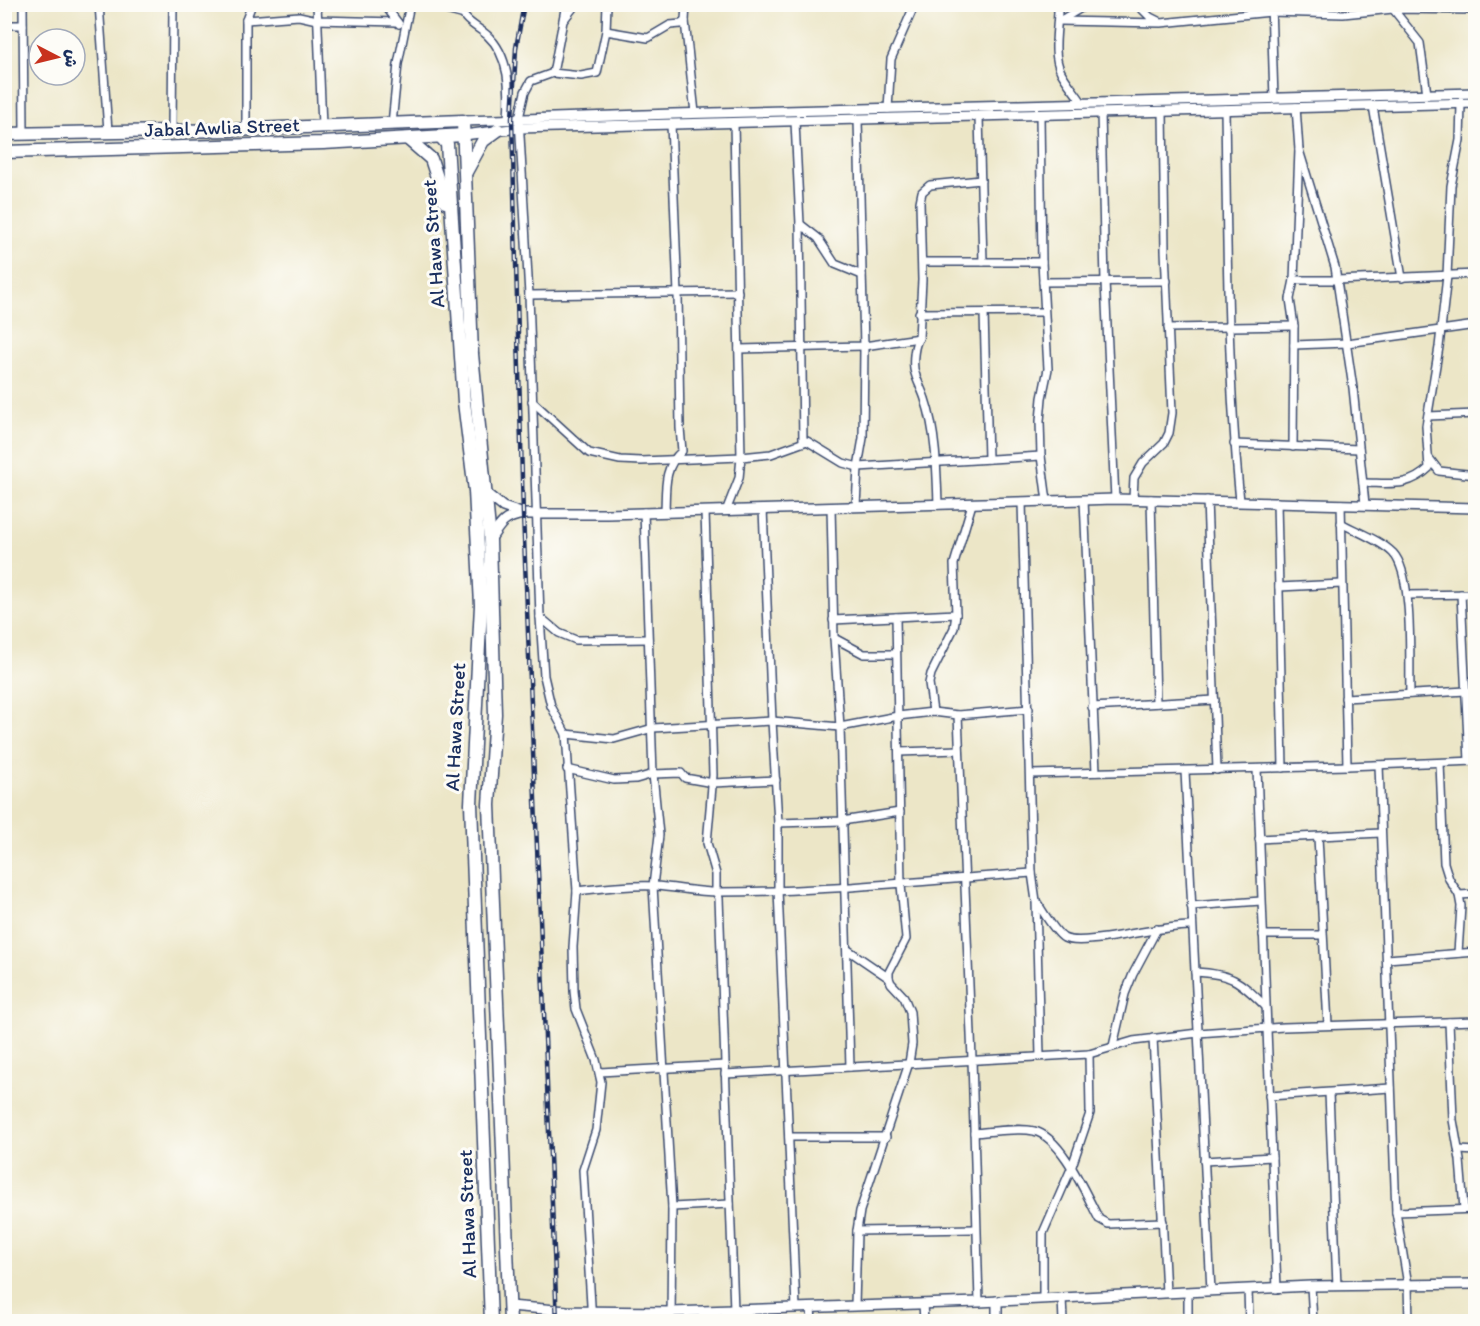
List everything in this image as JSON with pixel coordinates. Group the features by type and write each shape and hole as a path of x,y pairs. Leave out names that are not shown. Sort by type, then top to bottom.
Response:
{"highway":[{"name":"Jabal Awlia Street","path":"4,134 246,129 463,121"},
{"name":"Al Hawa Street","path":"463,121 472,354 490,540 495,714 489,805 510,1322"},
{"path":"441,136 442,122"},
{"path":"465,173 480,146 498,130"},
{"name":"Jabal Awlia Street","path":"4,152 237,146 464,135"},
{"name":"Al Hawa Street","path":"441,136 447,144 464,402 475,491 481,605 471,804 491,1322"},
{"path":"408,139 431,159 451,221"}],"street":[{"path":"23,4 24,134"},
{"path":"99,4 108,131"},
{"path":"172,131 173,4"},
{"path":"246,129 246,20 252,4"},
{"path":"317,4 322,126"},
{"path":"384,4 405,31"},
{"path":"392,124 396,76 410,4"},
{"path":"423,4 461,14 488,36 499,50 505,65 510,93 508,119"},
{"path":"553,74 566,4"},
{"path":"563,21 576,4"},
{"path":"591,1317 583,1170 596,1130 600,1105 600,1072 582,1026 574,991 573,946 576,891 566,734 546,693 540,617 519,123 525,92 531,81 553,74 581,76 597,73 606,31 607,4"},
{"path":"686,4 695,113"},
{"path":"888,109 891,59 915,4"},
{"path":"1058,4 1059,21 1056,44 1060,70 1083,104"},
{"path":"1059,21 1088,4"},
{"path":"1137,4 1150,17 1161,23"},
{"path":"459,5 461,14"},
{"path":"1059,21 1161,23 1271,8 1343,14 1393,7 1476,10"},
{"path":"1393,7 1420,43 1427,94"},
{"path":"1271,8 1274,99"},
{"path":"246,20 299,16 317,20 397,22"},
{"path":"606,31 648,38 670,25 686,21"},
{"path":"4,25 23,25"},
{"path":"464,135 498,130 519,123 695,113 1476,93"},
{"path":"1363,483 1414,481 1429,468 1426,426 1447,276 1451,186 1460,140 1461,104"},
{"path":"463,121 508,119 519,123 671,124 795,122 1101,112 1476,104"},
{"path":"1373,106 1402,278"},
{"path":"1293,447 1294,326 1290,294 1294,280 1299,150 1296,107"},
{"path":"1225,110 1228,328 1234,444 1240,501"},
{"path":"1133,499 1133,484 1137,471 1164,443 1169,433 1172,400 1165,250 1163,111"},
{"path":"1101,112 1115,499"},
{"path":"1040,115 1042,262 1048,369 1041,407 1041,456 1047,501"},
{"path":"979,117 983,262"},
{"path":"856,506 862,438 864,346 858,120"},
{"path":"795,122 800,224 803,441"},
{"path":"726,511 739,478 741,457 734,123"},
{"path":"664,512 667,476 672,459 682,451 671,124"},
{"path":"1299,150 1332,253 1347,344 1365,504"},
{"path":"938,505 936,462 925,398 914,371 915,351 919,338 922,262 920,207 922,192 930,185 981,180"},
{"path":"800,224 818,238 835,264 862,275"},
{"path":"922,262 1042,262"},
{"path":"1294,280 1476,274"},
{"path":"1043,282 1167,281"},
{"path":"528,295 738,292"},
{"path":"919,314 1044,312"},
{"path":"984,313 988,459"},
{"path":"1294,345 1347,344 1476,325"},
{"path":"1168,328 1294,326"},
{"path":"738,350 864,346 919,338"},
{"path":"532,401 589,453 630,461 771,454 803,441 810,442 843,463 858,467 1041,456"},
{"path":"1428,416 1476,414"},
{"path":"1234,444 1359,449"},
{"path":"1428,456 1439,471 1476,475"},
{"path":"487,494 503,507 523,514"},
{"path":"490,540 503,521 511,516 523,514 726,511 1115,499 1476,508"},
{"path":"1151,499 1156,703"},
{"path":"1084,500 1096,772"},
{"path":"1207,500 1217,770"},
{"path":"1022,502 1032,873 1036,901 1040,1056"},
{"path":"1277,502 1283,768"},
{"path":"933,712 929,689 931,674 954,628 956,614 954,564 972,504"},
{"path":"1341,504 1347,766"},
{"path":"831,507 833,621 840,727 848,950 850,1067"},
{"path":"763,509 778,823 778,890 796,1308"},
{"path":"705,511 713,783 707,843 716,874 716,892 719,898 730,1204 737,1310 740,1322"},
{"path":"644,512 653,774 659,835 653,886 672,1207 673,1297 671,1317"},
{"path":"1341,523 1384,546 1394,554 1402,568 1407,595 1410,694"},
{"path":"1279,587 1342,584"},
{"path":"1030,774 1472,761 1461,594"},
{"path":"1407,595 1476,594"},
{"path":"833,621 956,614"},
{"path":"540,617 559,633 576,640 648,639"},
{"path":"855,1306 857,1230 863,1202 909,1063 912,1044 908,1003 891,984 889,978 889,972 906,939 901,885 896,617"},
{"path":"834,638 864,654 896,654"},
{"path":"1345,698 1466,691"},
{"path":"1092,707 1215,700"},
{"path":"566,734 614,739 653,728 772,721 840,727 933,712 958,715 1029,709"},
{"path":"958,715 979,1302"},
{"path":"899,752 959,750"},
{"path":"1440,763 1444,863 1449,879 1459,895 1461,918 1458,953"},
{"path":"1379,765 1396,1212 1408,1285 1409,1322"},
{"path":"567,769 614,780 636,779 653,774 681,773 685,778 713,783 776,780"},
{"path":"1257,769 1277,1289"},
{"path":"1185,771 1211,1291"},
{"path":"778,823 842,821 900,812"},
{"path":"1258,839 1381,833"},
{"path":"1318,837 1328,1025"},
{"path":"576,891 653,886 716,892 778,890 901,885 1032,873"},
{"path":"1459,895 1476,894"},
{"path":"1036,901 1058,932 1066,939 1118,936 1178,925 1192,926"},
{"path":"1191,906 1261,901"},
{"path":"1113,1046 1125,994 1157,928"},
{"path":"1263,935 1322,935"},
{"path":"848,950 889,978"},
{"path":"1387,959 1476,952"},
{"path":"1195,972 1216,973 1232,978 1242,984 1265,1006"},
{"path":"725,1074 1089,1054 1113,1046 1153,1038 1266,1028 1476,1021"},
{"path":"1449,1022 1453,1120 1459,1150 1464,1209"},
{"path":"1153,1038 1166,1293"},
{"path":"1043,1298 1042,1233 1071,1169 1090,1113 1089,1054"},
{"path":"600,1072 725,1065"},
{"path":"1269,1096 1391,1088"},
{"path":"1329,1092 1337,1286"},
{"path":"974,1132 1034,1130 1043,1134 1054,1144 1103,1222 1108,1224 1163,1222"},
{"path":"789,1137 886,1137"},
{"path":"1459,1150 1476,1151"},
{"path":"1204,1161 1272,1157"},
{"path":"672,1207 730,1204"},
{"path":"1396,1212 1476,1209"},
{"path":"857,1230 976,1229"},
{"path":"510,1306 591,1317 671,1317 737,1310 1337,1286 1476,1284"},
{"path":"1311,1287 1313,1322"},
{"path":"1248,1290 1249,1322"},
{"path":"1188,1292 1188,1322"},
{"path":"1062,1297 1063,1322"},
{"path":"997,1301 997,1322"},
{"path":"923,1303 924,1322"},
{"path":"811,1307 812,1322"}],"railway":[{"path":"524,4 516,48 512,119 523,514 557,1322"}]}
